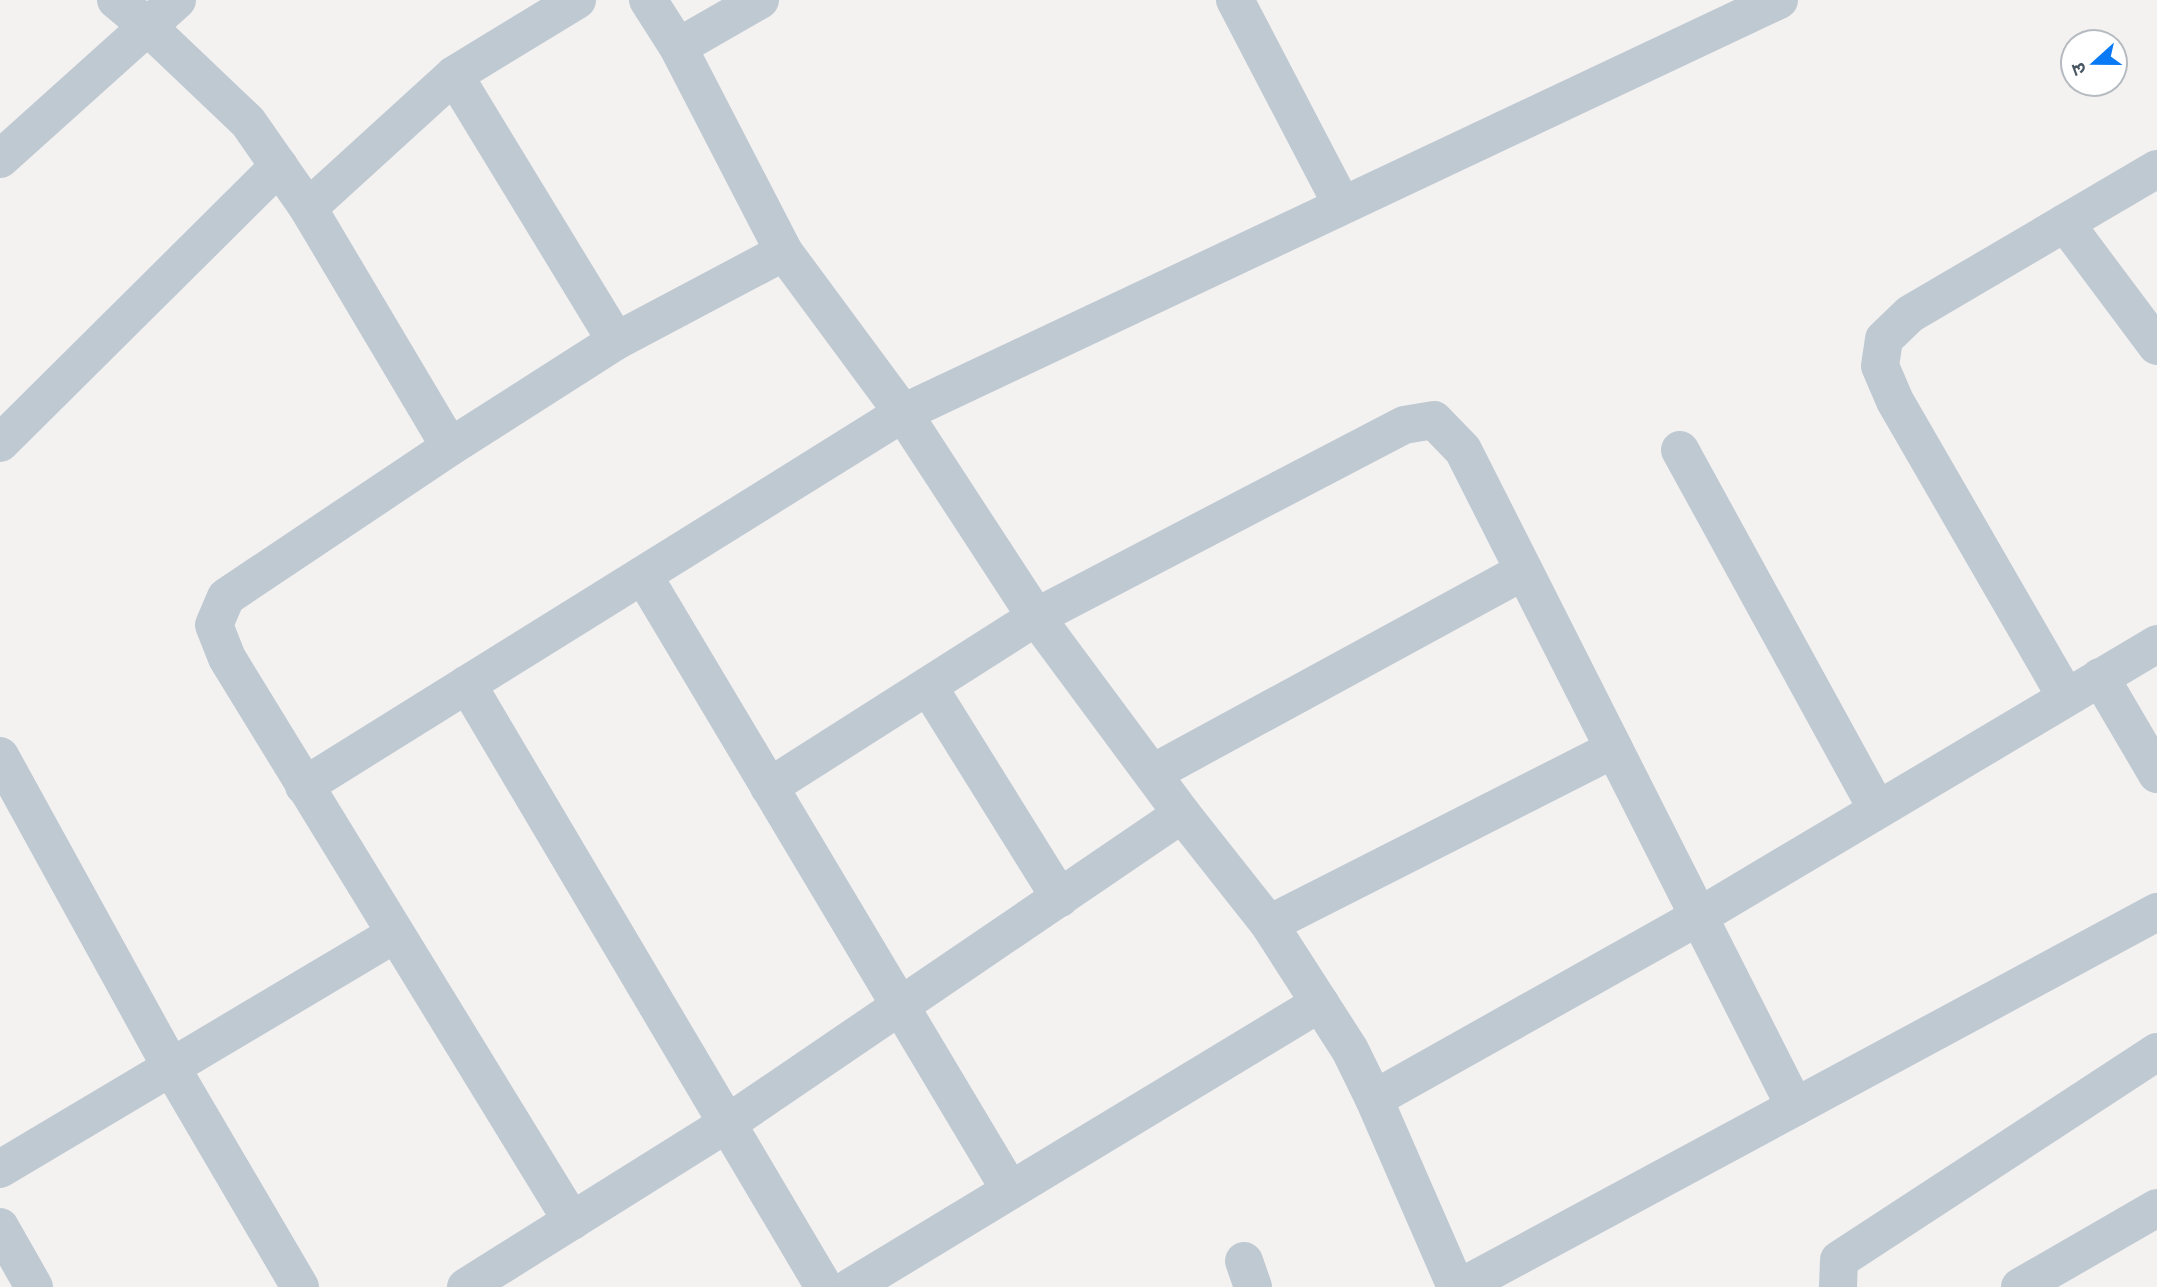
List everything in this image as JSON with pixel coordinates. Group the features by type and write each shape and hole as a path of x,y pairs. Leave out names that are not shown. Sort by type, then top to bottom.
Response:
{"street":[{"path":"116,0 248,122 308,208 450,447"},
{"path":"0,159 146,25 177,0"},
{"path":"308,208 454,75 577,0"},
{"path":"648,0 678,47 784,252 903,414 1036,617 1182,814 1269,924 1350,1050 1459,1287 2156,915"},
{"path":"678,47 761,0"},
{"path":"1235,0 1342,205"},
{"path":"304,786 903,414 1779,0"},
{"path":"454,75 616,341"},
{"path":"0,443 279,166"},
{"path":"2066,697 1895,401 1880,366 1884,339 1910,314 2157,169"},
{"path":"2064,223 2157,346"},
{"path":"572,1221 227,658 214,625 226,597 450,447 616,341 784,252"},
{"path":"769,787 1036,617 1404,425 1434,421 1463,450 1795,1107"},
{"path":"1681,450 1877,809"},
{"path":"1153,774 1524,571"},
{"path":"643,575 1010,1191"},
{"path":"1374,1099 1698,917 2157,644"},
{"path":"2100,677 2157,774"},
{"path":"467,684 824,1287"},
{"path":"928,686 1060,898"},
{"path":"1269,924 1614,749"},
{"path":"0,756 171,1067 300,1287"},
{"path":"467,1287 728,1123 1182,814"},
{"path":"0,1169 395,934"},
{"path":"850,1287 1320,1003"},
{"path":"1838,1287 1839,1260 2157,1052"},
{"path":"2020,1287 2157,1208"},
{"path":"0,1227 34,1287"}]}
